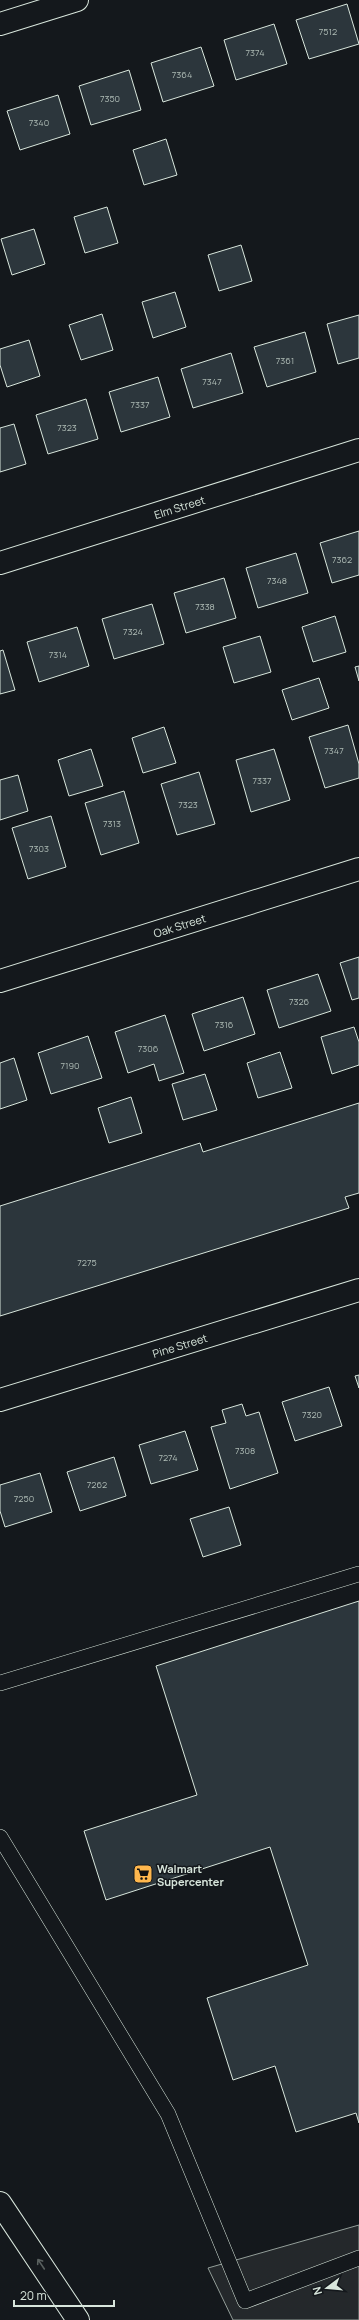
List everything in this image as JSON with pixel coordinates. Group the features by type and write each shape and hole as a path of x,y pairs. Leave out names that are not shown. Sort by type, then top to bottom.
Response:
{"street":[{"path":"0,24 77,0"},
{"name":"Elm Street","path":"0,563 359,450"},
{"name":"Oak Street","path":"0,981 359,869"},
{"name":"Pine Street","path":"0,1400 359,1290"},
{"path":"0,2203 78,2320"}],"lane":[{"path":"0,1683 359,1574"},
{"path":"0,1837 168,2114 245,2302 359,2258"}],"shaded area":[{"path":"359,2225 359,2320 233,2320 208,2268"}],"building":[{"path":"347,4 359,44 309,59 296,20"},
{"path":"274,24 287,64 236,80 224,40"},
{"path":"201,47 214,86 163,102 151,63"},
{"path":"129,70 141,110 91,125 79,86"},
{"path":"58,95 70,134 20,150 7,111"},
{"path":"166,139 177,175 144,185 133,150"},
{"path":"107,207 118,243 85,253 74,217"},
{"path":"34,229 45,264 12,275 1,239"},
{"path":"241,245 252,281 219,291 208,255"},
{"path":"175,292 186,327 153,338 142,302"},
{"path":"102,314 113,350 81,360 69,325"},
{"path":"359,315 359,358 338,364 327,324"},
{"path":"305,332 316,372 267,387 254,347"},
{"path":"29,340 40,376 7,387 0,365 0,349"},
{"path":"231,353 243,393 193,408 181,369"},
{"path":"158,377 170,417 121,432 109,392"},
{"path":"86,399 98,439 48,454 36,415"},
{"path":"14,424 26,464 0,472 0,428"},
{"path":"359,531 359,575 332,583 320,543"},
{"path":"296,553 308,593 258,608 246,568"},
{"path":"224,578 236,618 186,633 174,593"},
{"path":"152,604 164,644 114,659 102,619"},
{"path":"335,616 346,652 313,662 302,627"},
{"path":"77,627 89,666 39,682 27,642"},
{"path":"260,636 271,672 234,683 223,647"},
{"path":"3,650 15,690 0,694 0,651"},
{"path":"359,666 359,681 355,667"},
{"path":"319,678 329,708 292,720 282,690"},
{"path":"348,725 359,764 359,778 325,788 309,737"},
{"path":"164,727 176,763 143,773 132,738"},
{"path":"91,749 103,786 69,796 58,760"},
{"path":"274,749 290,800 251,812 236,760"},
{"path":"199,772 215,824 177,835 161,784"},
{"path":"18,775 28,811 0,820 0,780"},
{"path":"124,791 139,843 101,855 85,803"},
{"path":"51,816 66,867 28,879 12,828"},
{"path":"359,957 359,998 352,1000 340,963"},
{"path":"318,974 331,1011 279,1028 267,990"},
{"path":"243,997 255,1034 204,1051 192,1014"},
{"path":"165,1015 184,1073 159,1081 154,1064 128,1073 115,1032"},
{"path":"354,1027 359,1042 359,1065 332,1074 321,1037"},
{"path":"88,1036 102,1078 51,1094 38,1053"},
{"path":"280,1052 292,1088 258,1098 247,1063"},
{"path":"14,1058 27,1100 0,1109 0,1063"},
{"path":"205,1074 217,1110 183,1120 172,1084"},
{"path":"131,1097 142,1133 109,1143 98,1108"},
{"path":"359,1103 359,1193 345,1197 349,1208 0,1316 0,1206 200,1143 203,1152"},
{"path":"359,1375 359,1388 355,1376"},
{"path":"329,1387 342,1426 295,1441 282,1402"},
{"path":"242,1404 246,1416 259,1412 278,1473 230,1489 211,1427 226,1423 222,1410"},
{"path":"185,1431 198,1470 151,1484 139,1445"},
{"path":"114,1457 126,1496 80,1511 67,1472"},
{"path":"40,1473 52,1512 5,1527 0,1511 0,1485"},
{"path":"229,1507 241,1545 203,1557 190,1519"},
{"name":"Walmart Supercenter","path":"359,1601 359,2123 356,2113 296,2132 275,2066 233,2080 207,1998 308,1965 270,1847 106,1900 84,1831 197,1795 156,1666"}],"place":[{"name":"Walmart Supercenter","path":"143,1874"}]}
